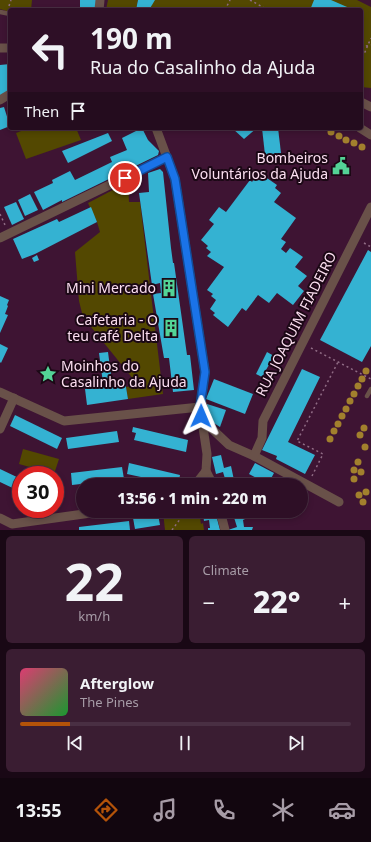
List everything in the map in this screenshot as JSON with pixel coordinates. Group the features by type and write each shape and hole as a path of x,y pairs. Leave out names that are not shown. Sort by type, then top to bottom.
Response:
{"street":[{"path":"157,130 175,179 201,344 205,372 200,407 207,454 206,471 210,478"},
{"path":"0,238 167,157"},
{"name":"RUA JOAQUIM FIADEIRO","path":"254,456 262,438 263,421 371,207"},
{"path":"0,392 64,422 200,407"},
{"path":"0,429 14,398"},
{"path":"202,425 211,428 229,445 254,456 296,478"},
{"path":"200,478 206,471"},
{"path":"308,485 339,502"},
{"path":"0,518 12,524 76,515"},
{"path":"222,518 225,530"}],"lane":[{"path":"367,396 371,389"}],"path":[{"path":"250,0 264,8"},
{"path":"363,54 370,45 371,38"},
{"path":"0,214 9,234"},
{"path":"302,343 371,379"},
{"path":"308,482 323,454 297,441 338,362"},
{"path":"172,530 181,518"}],"shaded area":[{"path":"0,0 32,0 31,8 8,8 8,11 0,9"},
{"path":"108,0 138,0 136,8 106,8"},
{"path":"154,0 357,0 371,7 371,88 363,87 363,8 150,8"},
{"path":"24,130 77,130 81,140 26,159 16,133"},
{"path":"128,182 129,202 140,202 163,394 128,399 126,387 138,385 83,317 79,301 75,252 100,232 88,203"},
{"path":"23,449 59,459 57,466 26,466 19,464"},
{"path":"164,518 200,518 201,524 203,523 204,530 165,530"}],"building":[{"path":"80,0 97,0 96,8 80,8"},
{"path":"138,0 155,0 150,8 136,8"},
{"path":"314,0 331,0 349,8 311,8"},
{"path":"8,64 8,93 0,97 0,65"},
{"path":"4,107 8,120 8,127 0,130 0,108"},
{"path":"138,130 143,130 148,140 159,151 158,155 43,210 34,192 53,183 52,180 70,171 75,180 112,162 110,157 127,150 122,138"},
{"path":"234,130 255,130 244,139"},
{"path":"262,130 278,130 281,153 265,155"},
{"path":"108,133 112,141 68,163 62,151"},
{"path":"160,169 163,172 173,263 187,355 190,355 194,390 173,392 169,358 164,358 153,294 161,293 160,283 152,285 139,193 149,192 148,173"},
{"path":"256,176 261,180 264,176 277,185 275,188 281,193 274,202 296,218 281,239 286,242 281,249 286,253 290,248 303,257 295,267 307,276 298,286 304,291 293,305 277,293 269,303 258,295 246,311 242,308 228,327 213,315 215,313 210,309 216,300 211,296 213,294 207,290 224,267 207,256 211,252 206,248 208,246 201,240 214,224 209,220 219,207 226,212 250,180 252,182"},
{"path":"30,194 38,210 25,216 18,200"},
{"path":"16,202 24,219 12,225 4,207"},
{"path":"91,207 97,222 35,254 22,259 13,239 57,219 59,222"},
{"path":"368,250 371,252 371,346 362,362 320,340"},
{"path":"37,255 39,260 34,262 32,258"},
{"path":"0,296 9,300 5,314 8,315 0,333"},
{"path":"0,344 8,348 1,363 0,362"},
{"path":"108,352 112,383 125,381 128,399 87,405 85,389 89,388 89,383 103,383 99,353"},
{"path":"267,352 274,356 262,377 256,374"},
{"path":"302,369 320,377 288,442 315,455 305,474 276,459 277,456 262,450"},
{"path":"214,379 253,394 245,414 206,399"},
{"path":"207,404 226,410 220,427 209,420"},
{"path":"15,415 62,438 57,449 10,426"},
{"path":"133,427 188,440 186,452 134,440 136,433 132,432"},
{"path":"117,431 119,442 68,449 66,438"},
{"path":"221,455 224,468 231,466 234,478 225,478 223,472 216,474 212,457"},
{"path":"129,463 180,475 179,478 146,478 127,474"},
{"path":"255,463 274,473 271,478 257,478 249,474"},
{"path":"122,467 124,478 76,478 76,485 72,485 71,473"},
{"path":"0,469 12,475 12,488 0,482"},
{"path":"133,518 159,518 160,525 135,529"},
{"path":"204,518 217,518 220,530 208,530 208,528 210,528 209,520 204,521"},
{"path":"234,518 245,518 243,520 244,527 253,527 252,530 228,530 237,527"},
{"path":"129,521 130,530 79,530 79,527"}],"place":[{"name":"Bombeiros Voluntários da Ajuda","path":"341,166"},
{"name":"Mini Mercado","path":"169,288"},
{"name":"Cafetaria - O teu café Delta","path":"171,328"},
{"name":"Moinhos do Casalinho da Ajuda","path":"48,374"}],"route":[{"path":"125,178 167,157 175,179 205,372 200,407 201,416"}]}
